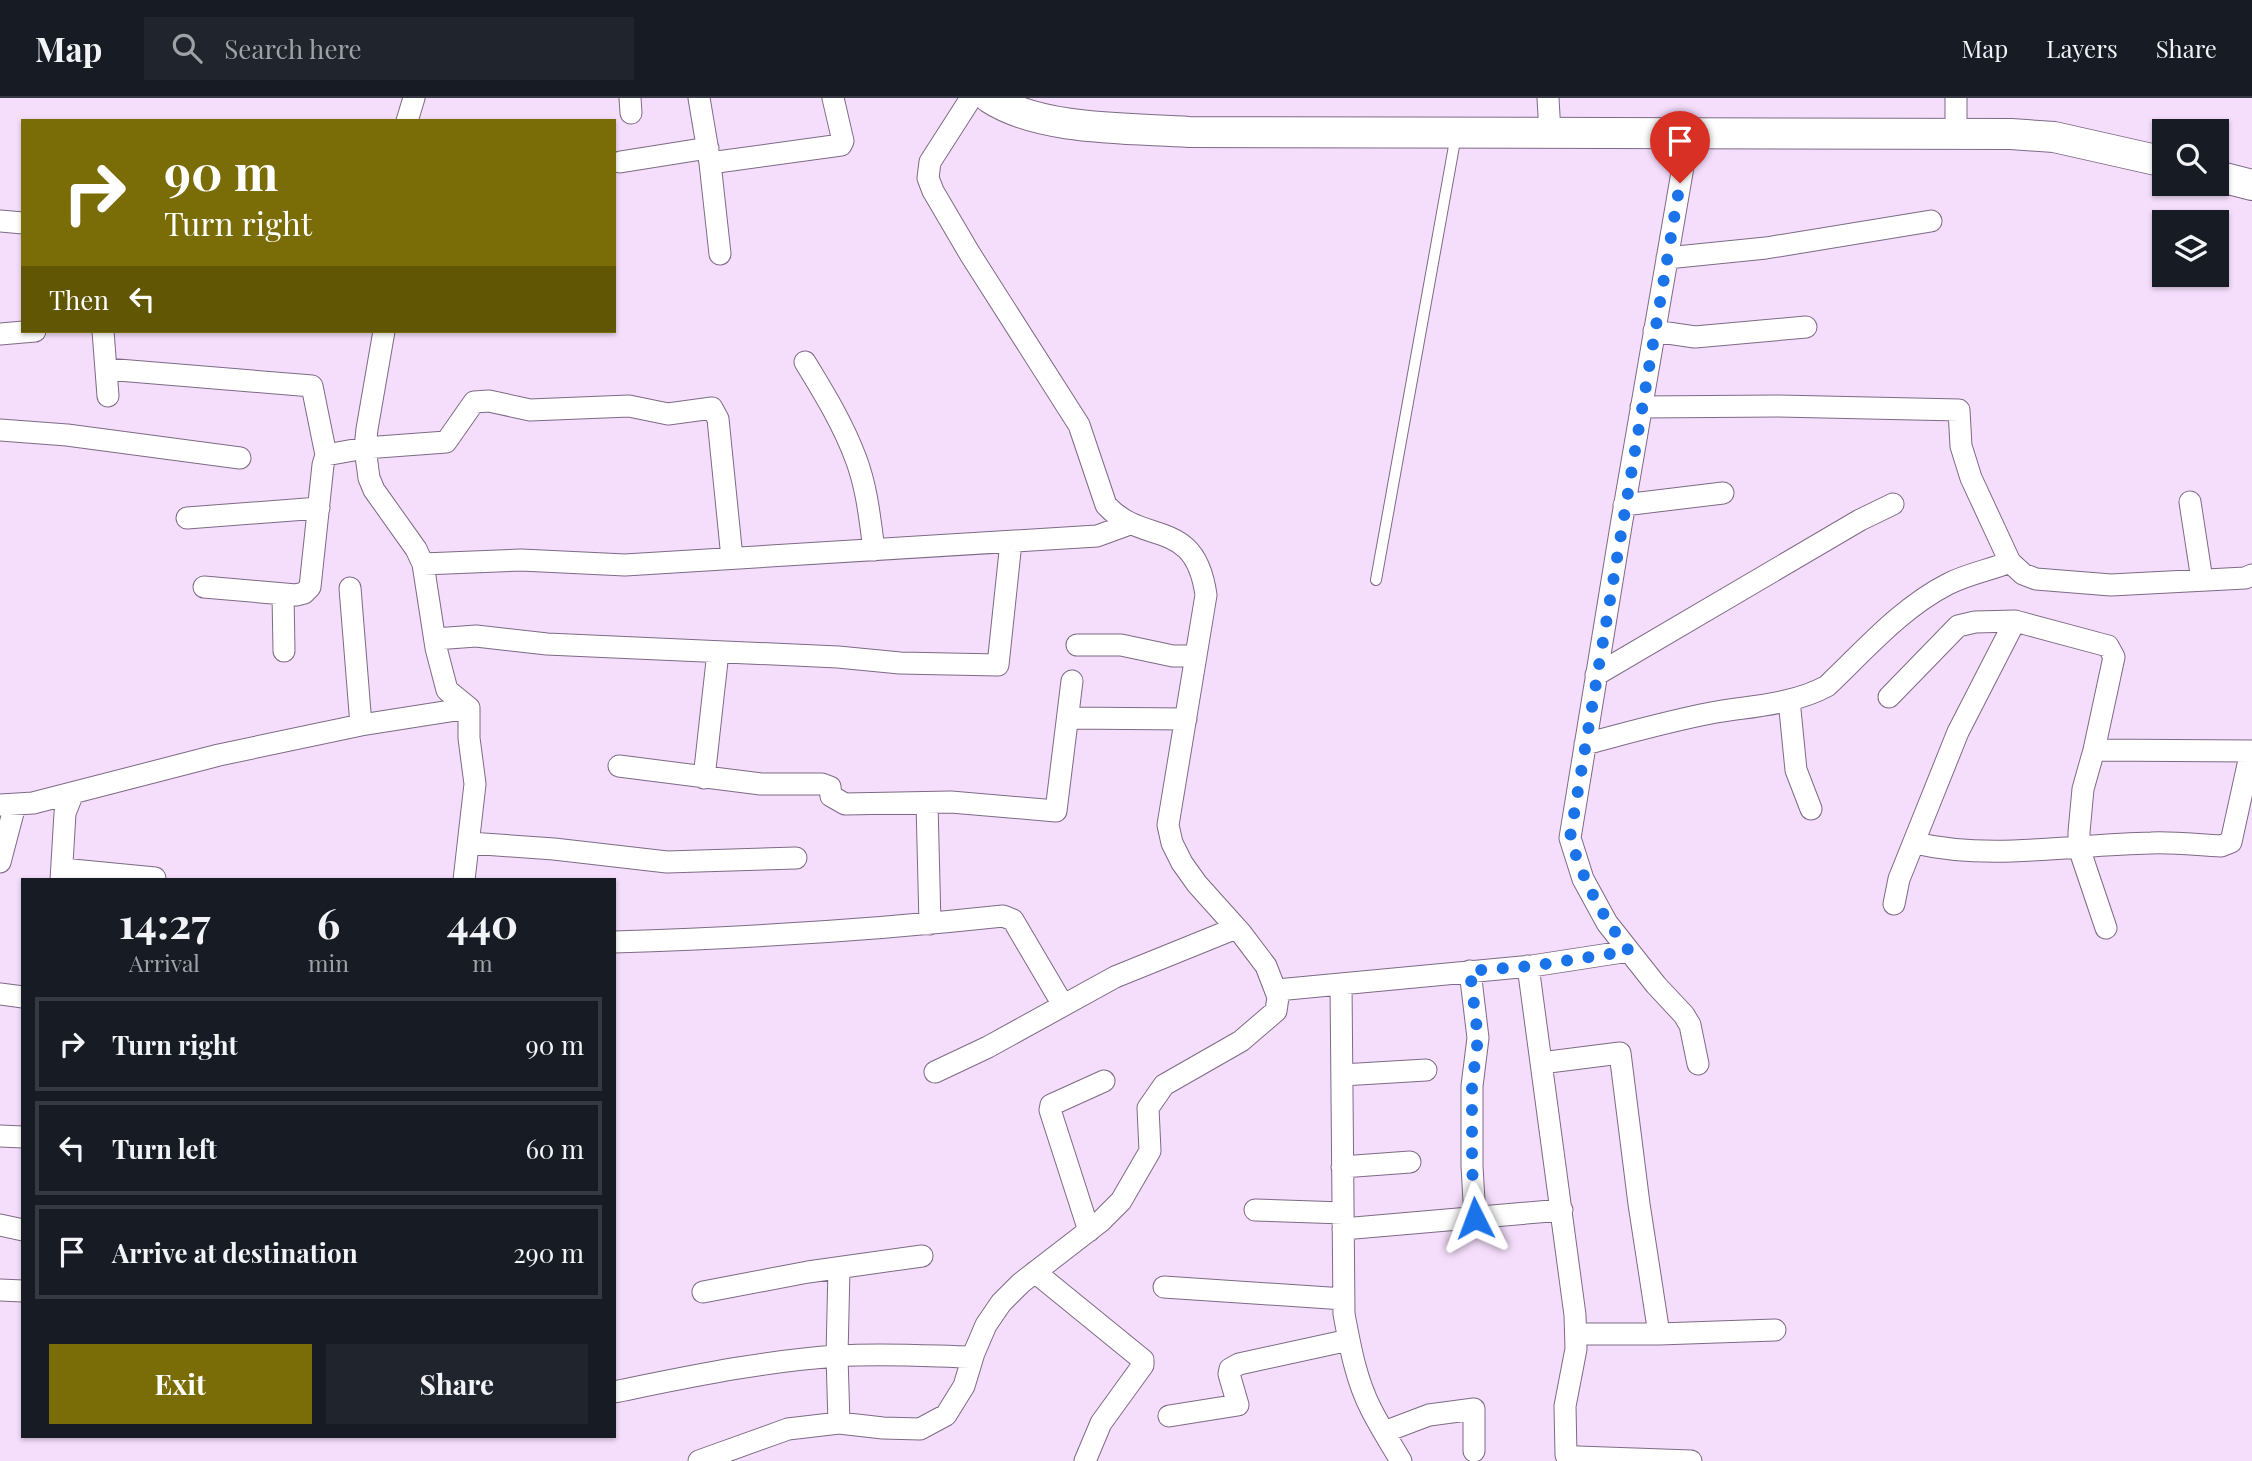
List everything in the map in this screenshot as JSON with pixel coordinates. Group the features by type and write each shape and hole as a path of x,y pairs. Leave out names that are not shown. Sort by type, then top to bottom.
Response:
{"main road":[{"path":"990,98 1028,116 1059,122 1189,132 1956,133 2054,137 2152,159"},
{"path":"2229,179 2252,185"}],"street":[{"path":"408,119 414,98"},
{"path":"699,98 709,156 720,254"},
{"path":"620,162 841,145 833,98"},
{"path":"699,1461 788,1429 839,1423 883,1429 920,1429 946,1415 964,1386 972,1357 986,1325 1001,1303 1035,1272 1089,1231 1121,1201 1150,1152 1148,1108 1164,1085 1241,1041 1276,1011 1278,997 1266,966 1197,884 1172,844 1168,825 1206,596 1203,574 1198,562 1187,549 1164,534 1130,524 1105,505 1079,425 933,191 928,178 930,162 971,98"},
{"path":"1548,98 1550,132"},
{"path":"1955,98 1956,133"},
{"path":"1689,132 1570,838 1583,879 1607,923 1656,985 1684,1015 1692,1032 1698,1064"},
{"path":"0,221 21,223"},
{"path":"1667,258 1766,248 1931,221"},
{"path":"1654,331 1695,337 1806,327"},
{"path":"0,334 21,332"},
{"path":"103,333 108,396"},
{"path":"384,333 366,448 369,478 374,490 416,549 423,564 435,639 447,690 469,708"},
{"path":"804,362 835,412 856,459 868,502 874,550"},
{"path":"106,369 312,386 326,455 310,587 304,593 283,594 204,587"},
{"path":"326,455 366,448 446,442 474,402 489,401 530,410 629,406 668,414 712,408 718,419 732,558"},
{"path":"1641,407 1779,406 1959,410 1962,446 1970,478 2010,562 2023,574 2036,579 2111,586 2252,575"},
{"path":"0,430 66,435 240,458"},
{"path":"1624,505 1723,493"},
{"path":"2190,502 2202,580"},
{"path":"1596,675 1860,520 1893,504"},
{"path":"187,518 319,509"},
{"path":"423,564 521,560 625,565 1097,536 1130,524"},
{"path":"435,639 476,636 547,644 838,657 900,663 998,665 1011,542"},
{"path":"1585,744 1712,713 1815,693 1827,687 1891,625 1919,602 1950,583 2010,562"},
{"path":"350,588 361,725"},
{"path":"283,594 284,651"},
{"path":"1894,904 1899,879 1958,732 2015,621"},
{"path":"1889,697 1958,626 1975,622 2015,621 2108,646 2112,650 2114,657 2083,789 2079,848 2106,928"},
{"path":"1077,645 1121,645 1173,656 1196,656"},
{"path":"704,778 718,652"},
{"path":"619,766 761,784 822,784 830,787 831,796 845,804 951,802 1056,811 1072,681"},
{"path":"1789,700 1796,770 1811,809"},
{"path":"0,862 7,805 33,803 219,755 361,725 469,708"},
{"path":"464,878 475,784 469,738 469,708"},
{"path":"1068,718 1186,719"},
{"path":"1915,843 1968,849 2079,848 2152,843 2221,846 2231,842 2252,751 2094,750"},
{"path":"74,793 65,813 61,875 155,878"},
{"path":"927,803 930,924"},
{"path":"469,843 554,849 667,862 796,858"},
{"path":"616,942 748,938 1003,916 1013,920 1063,1005"},
{"path":"935,1072 988,1047 1115,977 1236,928"},
{"path":"1276,990 1528,966 1629,951"},
{"path":"1528,966 1563,1210 1575,1315 1576,1349 1565,1406 1566,1455 1691,1461"},
{"path":"1470,971 1478,1038 1472,1086 1475,1218"},
{"path":"1341,984 1344,1314 1361,1384 1370,1408 1401,1461"},
{"path":"0,994 21,997"},
{"path":"1541,1063 1620,1053 1659,1334"},
{"path":"1342,1075 1426,1070"},
{"path":"1089,1231 1050,1110 1051,1105 1104,1081"},
{"path":"0,1136 21,1137"},
{"path":"1342,1167 1410,1162"},
{"path":"1255,1210 1343,1221 1475,1218 1563,1210"},
{"path":"0,1225 21,1230"},
{"path":"703,1292 922,1256"},
{"path":"839,1268 839,1423"},
{"path":"1035,1272 1143,1360 1143,1365 1101,1423 1085,1461"},
{"path":"1164,1287 1344,1299"},
{"path":"0,1290 21,1291"},
{"path":"1576,1334 1775,1330"},
{"path":"1169,1416 1238,1405 1229,1374 1230,1369 1239,1364 1349,1340"},
{"path":"616,1392 743,1366 837,1356 874,1354 972,1357"},
{"path":"1384,1432 1429,1415 1474,1409 1474,1451"}],"lane":[{"path":"1376,580 1456,133"}],"route":[{"path":"1475,1218 1472,1086 1478,1027 1470,971 1532,966 1629,951 1607,923 1583,879 1570,838 1620,526 1680,183"}]}
